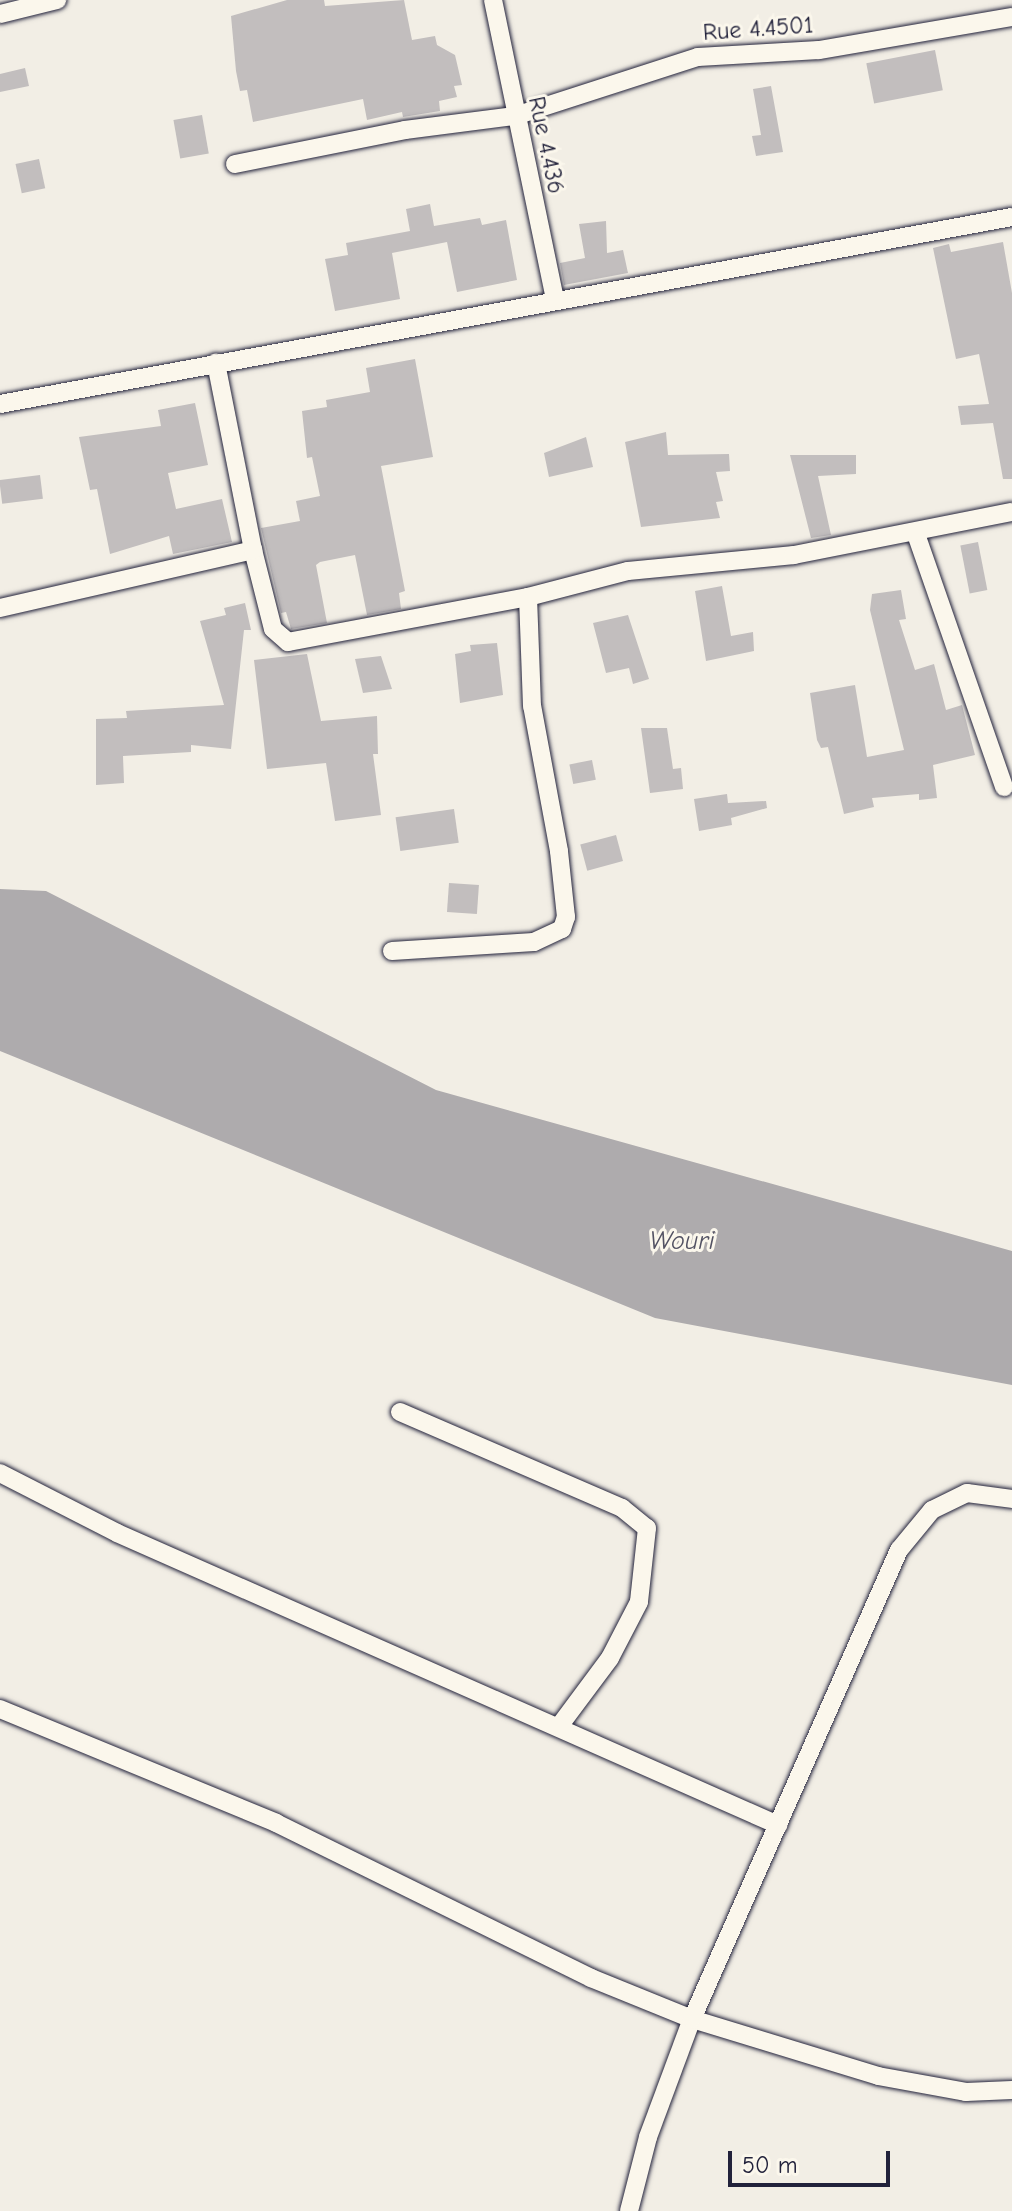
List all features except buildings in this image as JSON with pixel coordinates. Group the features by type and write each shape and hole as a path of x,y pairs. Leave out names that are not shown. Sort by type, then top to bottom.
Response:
{"street":[{"path":"0,14 57,0"},
{"name":"Rue 4.436","path":"493,0 555,299"},
{"name":"Rue 4.4501","path":"235,164 405,130 515,116 698,57 819,50 1012,17"},
{"path":"0,404 555,299 1012,217"},
{"path":"216,363 253,550 273,629 288,642 528,597 628,571 722,564 916,534 1012,512"},
{"path":"916,534 1004,787"},
{"path":"0,608 253,550"},
{"path":"392,951 534,942 562,929 566,917 559,851 532,706 528,597"},
{"path":"400,1412 622,1508 647,1528 639,1602 610,1658 560,1725"},
{"path":"0,1473 117,1533 560,1725 778,1825"},
{"path":"629,2211 648,2137 692,2019 899,1550 932,1510 967,1493 1012,1499"},
{"path":"0,1709 276,1823 591,1978 692,2019 878,2076 966,2092 1012,2090"}],"water":[{"name":"Wouri","path":"0,889 46,891 436,1090 1012,1251 1012,1385 655,1318 0,1051"}]}
